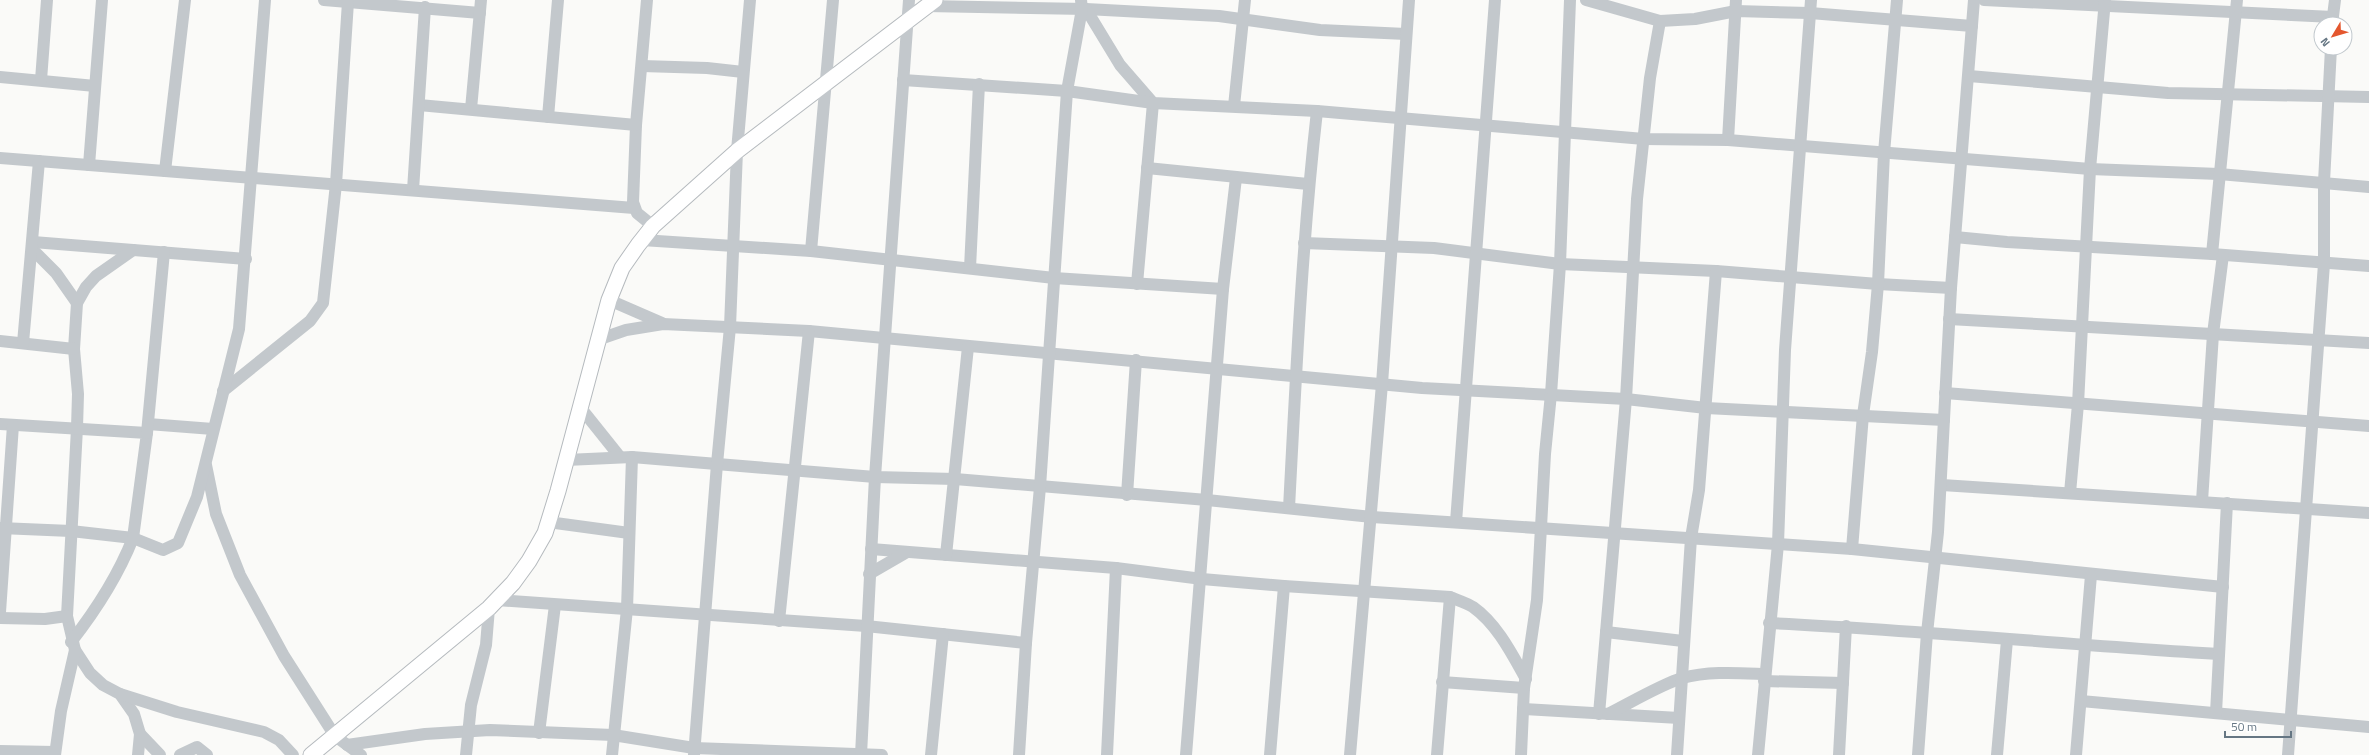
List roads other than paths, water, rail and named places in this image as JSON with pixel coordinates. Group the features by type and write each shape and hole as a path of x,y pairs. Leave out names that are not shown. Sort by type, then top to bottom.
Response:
{"main road":[{"path":"311,755 493,604 513,583 529,561 548,522 609,300 622,268 653,226 738,151 930,3"}],"street":[{"path":"41,80 47,0"},
{"path":"89,165 102,0"},
{"path":"165,171 185,0"},
{"path":"2,529 71,531 133,538 163,550 178,543 197,497 205,460 239,329 246,259 250,176 265,0"},
{"path":"324,0 425,7 480,13"},
{"path":"471,109 481,0"},
{"path":"548,117 558,0"},
{"path":"634,208 636,126 647,0"},
{"path":"694,751 717,464 730,327 735,246 738,151 743,72 750,0"},
{"path":"811,251 833,0"},
{"path":"861,754 866,626 875,477 909,0"},
{"path":"1234,106 1246,0"},
{"path":"1350,755 1372,517 1409,0"},
{"path":"1456,522 1495,0"},
{"path":"1521,755 1525,684 1535,614 1542,527 1545,454 1551,394 1560,264 1570,0"},
{"path":"1586,0 1660,21 1695,19 1736,6 1972,26"},
{"path":"1758,755 1769,623 1778,544 1782,412 1811,0"},
{"path":"1852,549 1863,414 1872,352 1878,284 1884,153 1896,0"},
{"path":"1918,755 1926,633 1936,558 1942,485 1945,393 1951,288 1956,236 1960,157 1969,76 1974,0"},
{"path":"1984,0 2105,3 2313,20"},
{"path":"2202,501 2209,415 2218,255 2219,174 2234,14 2237,0"},
{"path":"2333,16 2335,0"},
{"path":"223,391 310,321 319,311 323,302 336,184 348,2"},
{"path":"930,3 1083,6 1245,18 1320,30 1406,34"},
{"path":"2070,493 2078,404 2081,326 2088,247 2090,169 2105,3"},
{"path":"1019,755 1026,643 1040,487 1067,91 1083,6"},
{"path":"1083,6 1120,65 1153,103 1137,284"},
{"path":"1728,140 1736,6"},
{"path":"413,190 425,7"},
{"path":"1603,714 1606,632 1616,532 1626,399 1632,268 1637,199 1650,78 1660,21"},
{"path":"2288,755 2314,422 2324,264 2324,182 2331,56"},
{"path":"642,66 707,68 743,72"},
{"path":"1969,76 2168,93 2328,98 2369,97"},
{"path":"0,77 95,86"},
{"path":"903,80 1067,91 1153,103 1317,110 1644,139 1728,140 1884,153 1960,157 2090,169 2219,174 2369,187"},
{"path":"970,268 979,84"},
{"path":"419,105 636,126"},
{"path":"1289,508 1308,184 1317,110"},
{"path":"0,158 250,176 634,208 653,226"},
{"path":"23,343 33,246 39,161"},
{"path":"1147,168 1308,184"},
{"path":"1186,755 1202,579 1223,289 1236,178"},
{"path":"1956,236 2007,242 2369,266"},
{"path":"642,240 811,251 1054,278 1223,289"},
{"path":"1304,243 1391,246 1476,253 1560,264 1716,271 1878,284 1951,288"},
{"path":"33,246 133,250 246,259"},
{"path":"33,246 56,272 78,303"},
{"path":"133,250 96,276 86,287 78,303 74,349 78,394 77,428 67,616 73,646 90,673 103,685 120,694 177,712 264,732 279,740 293,755"},
{"path":"0,751 55,753 60,711 73,646 100,603 133,538 147,428 164,252"},
{"path":"1676,755 1691,538 1699,490 1716,271"},
{"path":"609,300 663,324"},
{"path":"1949,319 2369,343"},
{"path":"597,340 626,330 663,324 809,331 885,337 968,347 1136,360 1465,391 1551,394 1626,399 1706,408 1863,414 1944,420"},
{"path":"779,621 809,331"},
{"path":"0,340 74,349"},
{"path":"946,555 968,347"},
{"path":"1127,494 1136,360"},
{"path":"1945,393 2209,415 2369,426"},
{"path":"580,407 626,457 629,533 627,609 612,755"},
{"path":"0,424 77,428 213,429"},
{"path":"0,612 2,529 13,425"},
{"path":"566,460 626,457 875,477 955,479 1207,500 1372,517 1542,527 1852,549 2091,575 2223,587"},
{"path":"205,460 216,514 240,575 284,656 335,736 361,755"},
{"path":"1942,485 2369,513"},
{"path":"2216,713 2227,503"},
{"path":"548,522 629,533"},
{"path":"871,549 1116,568 1202,579 1284,586 1450,597 1473,607 1493,627 1512,653 1525,684"},
{"path":"869,574 907,552"},
{"path":"1107,755 1116,568"},
{"path":"2076,755 2091,575"},
{"path":"1270,755 1284,586"},
{"path":"1437,755 1450,597"},
{"path":"466,755 471,705 486,645 493,604 555,605 705,614 779,621 866,626 1026,643"},
{"path":"539,733 543,686 548,665 555,605"},
{"path":"0,618 45,619 67,616"},
{"path":"1769,623 1846,626 2085,646 2219,654"},
{"path":"1839,755 1846,626"},
{"path":"1606,632 1683,641"},
{"path":"931,755 942,634"},
{"path":"1997,755 2007,640"},
{"path":"1603,714 1681,678 1731,673 1764,678 1843,683"},
{"path":"1442,682 1525,684"},
{"path":"120,694 134,714 140,734 138,755"},
{"path":"2081,701 2291,721 2369,723"},
{"path":"1524,709 1679,718"},
{"path":"347,745 425,734 490,730 613,735 694,751 882,755"},
{"path":"140,734 160,755"},
{"path":"180,755 197,747 207,755"}]}
